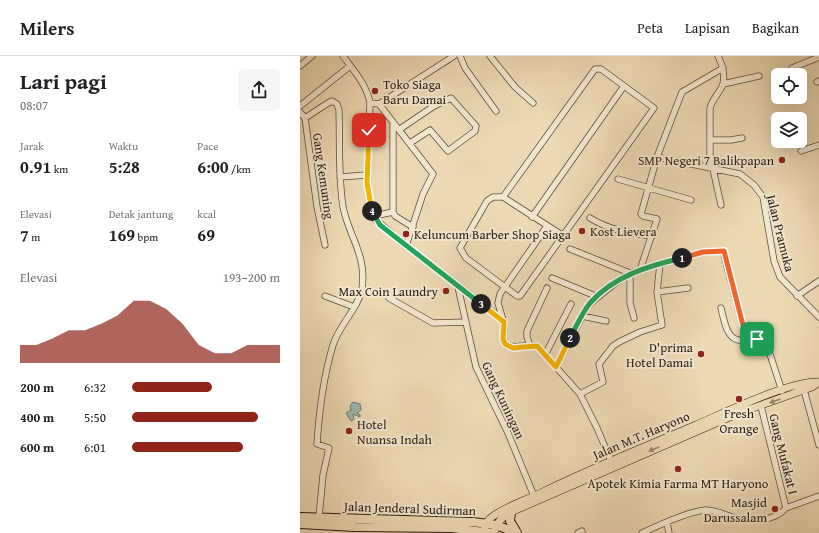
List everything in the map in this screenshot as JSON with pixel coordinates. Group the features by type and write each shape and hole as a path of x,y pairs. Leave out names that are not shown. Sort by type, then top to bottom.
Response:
{"highway":[{"path":"511,512 510,522 517,533"},
{"name":"Jalan Jenderal Sudirman","path":"300,517 491,529 517,533"},
{"name":"Jalan Jenderal Sudirman","path":"300,524 355,527 491,529"}],"main road":[{"name":"Jalan M.T. Haryono","path":"491,529 495,515 611,461 728,410 810,382 819,382"},
{"name":"Jalan M.T. Haryono","path":"491,529 500,519 511,512 732,416 804,390 819,382"}],"street":[{"path":"300,66 312,56"},
{"path":"343,56 366,88 370,103 367,175 368,193 374,216 380,225 504,322"},
{"path":"370,103 379,104 454,56"},
{"path":"460,56 465,68 496,111"},
{"path":"490,56 515,87 533,103"},
{"path":"719,56 723,68 723,84 710,106 709,121 712,168 721,205"},
{"path":"792,68 819,57"},
{"path":"300,106 350,66"},
{"path":"640,270 657,219 643,216 641,214 657,157 682,92 723,68"},
{"path":"503,197 595,69 601,69 654,108 562,235 520,297 466,258 460,248 487,201 493,197 503,197 562,235"},
{"path":"723,84 759,76"},
{"path":"532,217 624,86"},
{"path":"400,129 434,106 451,98 476,126 475,131 448,151 430,130 410,143"},
{"path":"305,118 332,101 337,104 339,110 340,177 347,223 361,257 362,288 360,298 354,306 333,345 325,384 317,444 329,448 323,475 319,517"},
{"path":"379,104 400,129 433,174 423,194 406,246"},
{"name":"Gang Kemuning","path":"300,112 305,118 317,207 325,245"},
{"path":"393,122 394,212 395,216 413,227"},
{"path":"710,140 731,140 742,138"},
{"path":"801,151 819,145"},
{"name":"Jalan Pramuka","path":"657,157 740,174 759,190 763,197 774,261 780,277 819,317"},
{"path":"340,177 367,175"},
{"path":"618,179 691,200"},
{"path":"374,216 394,212"},
{"path":"590,218 599,224 620,231 652,236"},
{"path":"548,226 498,299 504,322 503,339 505,344 513,348 537,346 580,394 611,461"},
{"path":"570,249 630,273"},
{"path":"556,367 590,303 630,273 703,252 724,251 747,341"},
{"path":"580,394 603,382 599,364 615,344 640,332 661,326 663,322 657,292 660,264"},
{"path":"630,273 630,303 634,318"},
{"path":"552,278 598,297"},
{"path":"798,296 819,281"},
{"name":"Gang Kuningan","path":"458,287 476,367 508,433 534,496"},
{"path":"530,346 527,331 547,288"},
{"path":"657,292 688,288"},
{"path":"324,296 354,306"},
{"path":"390,298 419,317 433,323 466,322"},
{"path":"545,355 571,304"},
{"path":"721,308 730,336 737,340 747,341 761,337 765,339 782,391"},
{"path":"582,316 606,321"},
{"path":"804,390 819,445"},
{"name":"Gang Mufakat I","path":"761,406 786,508"},
{"path":"642,533 697,512 707,510 716,511 738,518 770,520 786,508 819,496"},
{"path":"667,523 669,533"}],"water":[{"path":"353,402 360,404 361,410 357,413 360,417 353,414 354,419 351,421 346,413 351,410 350,406"}],"place":[{"name":"Toko Siaga Baru Damai","path":"375,91"},
{"name":"SMP Negeri 7 Balikpapan","path":"782,160"},
{"name":"Kost Lievera","path":"582,231"},
{"name":"Keluncum Barber Shop Siaga","path":"406,234"},
{"name":"Max Coin Laundry","path":"446,291"},
{"name":"D'prima Hotel Damai","path":"701,354"},
{"name":"Fresh Orange","path":"739,399"},
{"name":"Hotel Nuansa Indah","path":"349,431"},
{"name":"Apotek Kimia Farma MT Haryono","path":"678,469"},
{"name":"Masjid Darussalam","path":"775,509"}],"route":[{"path":"369,130 367,183 375,219 380,225 449,280 502,319 504,322 503,339 505,344 510,347 518,348 534,345 537,346 556,367 590,303 614,284 630,273 703,252 723,250 747,341 757,339"}]}
